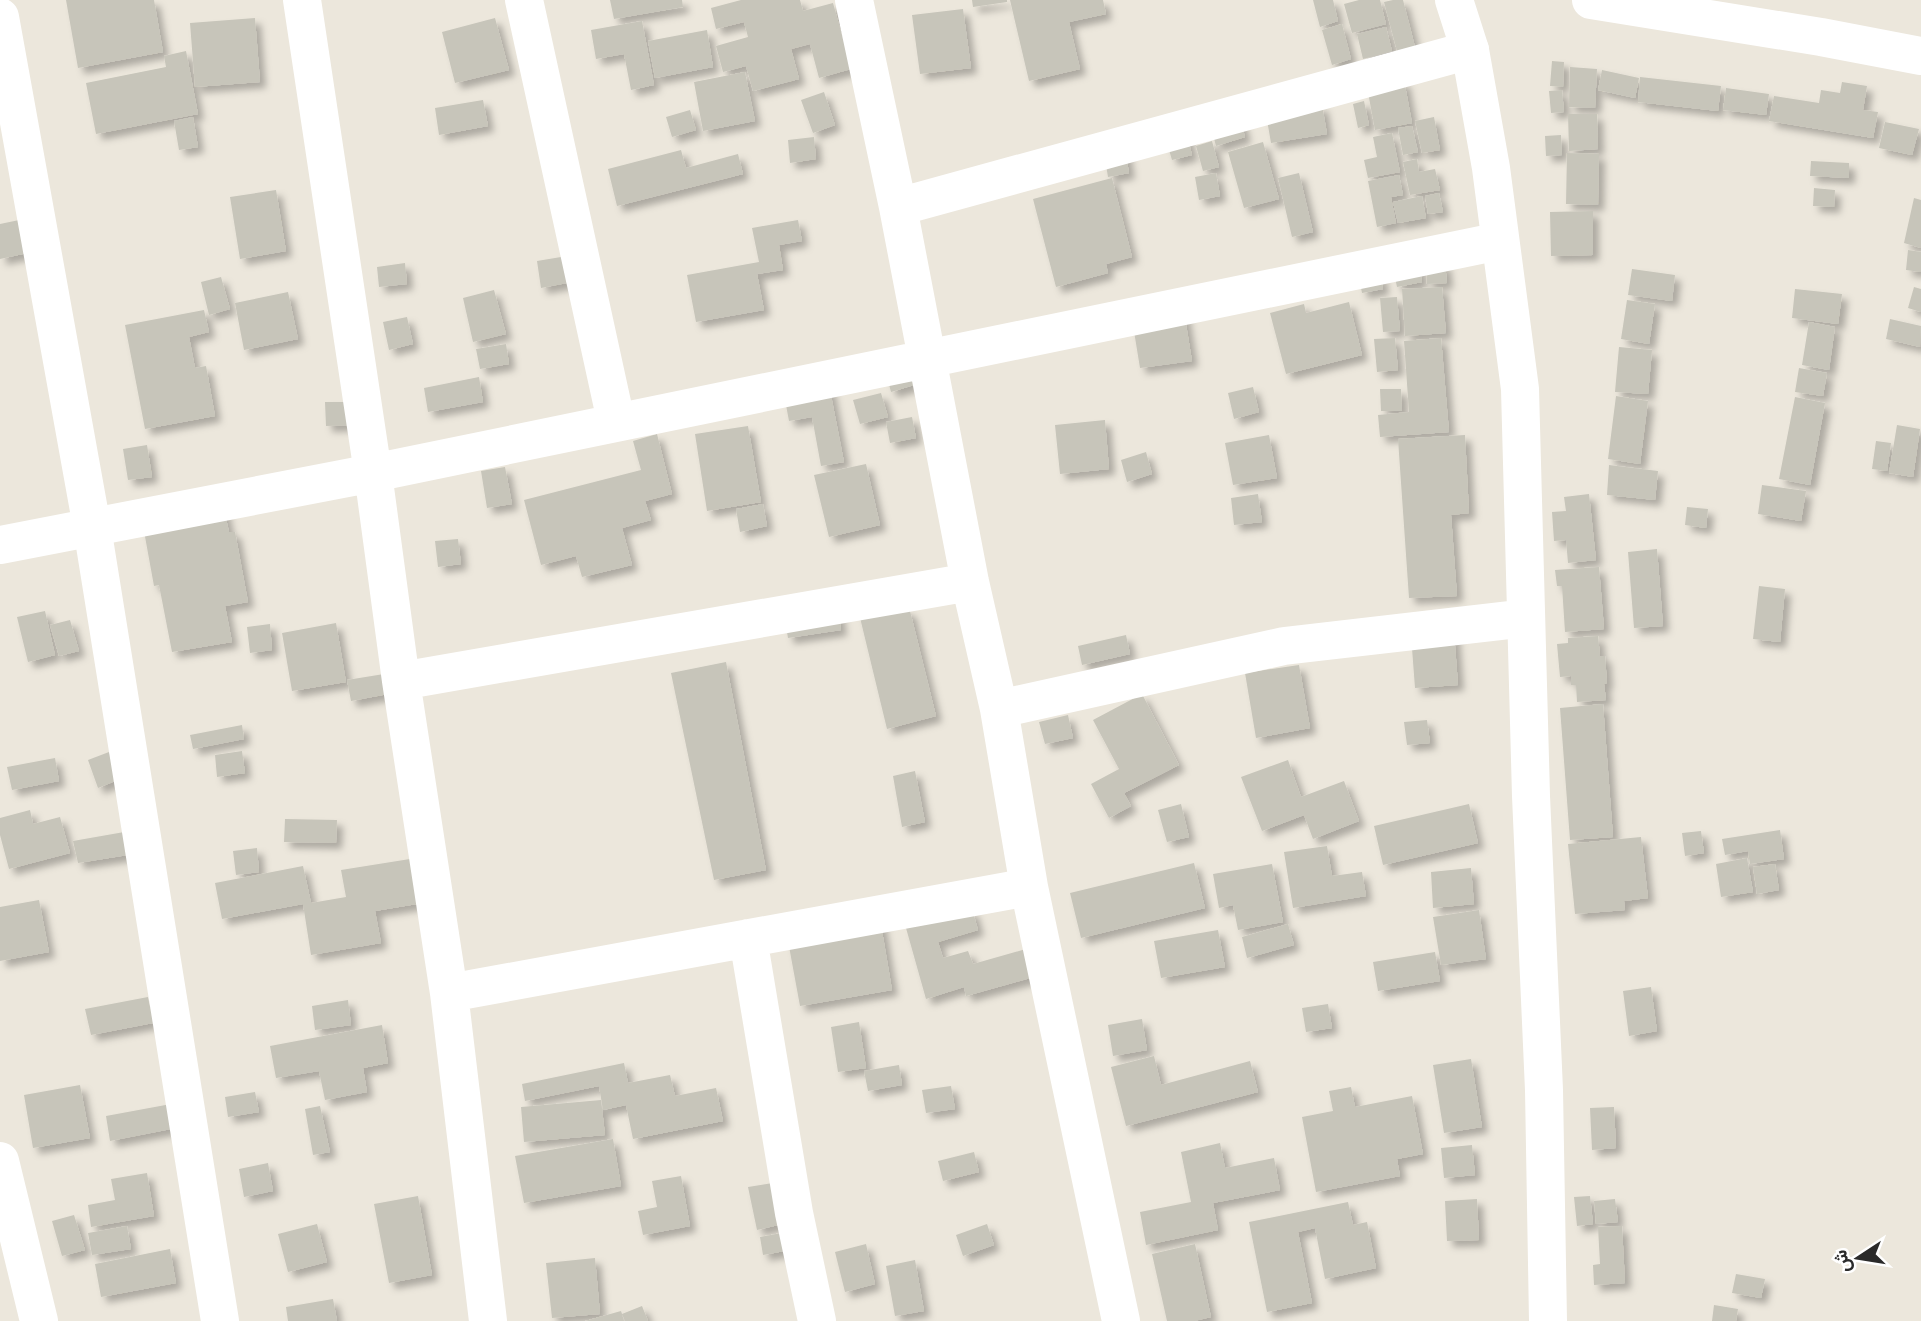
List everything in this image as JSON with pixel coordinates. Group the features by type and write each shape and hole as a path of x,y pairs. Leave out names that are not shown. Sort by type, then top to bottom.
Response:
{"street":[{"path":"302,0 449,993 488,1321"},
{"path":"524,0 616,421"},
{"path":"854,0 898,207 970,582 999,709 1029,887 1121,1321"},
{"path":"1454,0 1470,50 1492,168 1520,389 1531,796 1544,1090 1548,1321"},
{"path":"1591,0 1921,56"},
{"path":"0,17 92,527 220,1321"},
{"path":"898,207 1470,50"},
{"path":"0,545 926,360 1500,241"},
{"path":"401,681 970,582"},
{"path":"999,709 1284,646 1526,618"},
{"path":"449,993 1029,887"},
{"path":"748,938 794,1213 817,1321"},
{"path":"0,1161 39,1321"}],"building":[{"path":"66,0 154,0 163,52 78,68"},
{"path":"610,0 682,0 683,7 614,19"},
{"path":"741,0 800,0 803,11 833,3 851,69 819,78 810,44 791,49 799,79 753,91 746,66 723,72 716,46 748,37 744,22 716,29 711,8"},
{"path":"972,0 1007,0 1007,2 973,7"},
{"path":"1010,0 1103,0 1106,14 1069,22 1080,69 1029,81"},
{"path":"1313,0 1333,0 1338,21 1320,27"},
{"path":"1359,0 1380,0 1386,24 1352,33 1344,4"},
{"path":"1403,0 1415,47 1397,51 1384,2"},
{"path":"963,9 971,68 920,74 912,15"},
{"path":"255,18 260,82 195,87 190,23"},
{"path":"495,18 509,70 455,83 442,32"},
{"path":"642,21 654,85 631,90 624,54 596,59 591,30"},
{"path":"1342,24 1351,59 1332,65 1322,30"},
{"path":"1386,27 1392,51 1363,59 1357,34"},
{"path":"707,30 713,67 655,78 648,41"},
{"path":"186,51 198,114 96,134 86,83 166,67 164,56"},
{"path":"1552,61 1564,62 1563,87 1550,86"},
{"path":"1570,67 1597,69 1595,108 1569,107"},
{"path":"1602,70 1639,78 1635,98 1598,90"},
{"path":"745,72 755,121 703,131 694,82"},
{"path":"1640,77 1721,86 1718,111 1638,102"},
{"path":"1404,80 1412,123 1375,130 1367,87"},
{"path":"1842,82 1867,86 1863,110 1878,112 1873,138 1769,121 1774,96 1819,103 1821,90 1840,93"},
{"path":"1726,88 1769,94 1766,115 1723,110"},
{"path":"1562,90 1564,112 1551,113 1549,91"},
{"path":"824,92 835,125 813,133 801,100"},
{"path":"483,100 488,126 439,135 435,108"},
{"path":"1364,101 1369,125 1358,128 1353,104"},
{"path":"1322,105 1327,134 1271,143 1266,114"},
{"path":"690,110 696,130 672,137 666,117"},
{"path":"1568,114 1597,114 1598,149 1569,151"},
{"path":"193,117 198,147 179,150 174,121"},
{"path":"1434,117 1440,150 1422,153 1415,121"},
{"path":"1240,118 1245,137 1216,146 1211,127"},
{"path":"1885,122 1919,129 1912,155 1879,148"},
{"path":"1412,126 1418,152 1403,155 1398,128"},
{"path":"1186,131 1192,155 1172,160 1165,136"},
{"path":"1392,133 1400,172 1368,178 1364,160 1377,157 1373,137"},
{"path":"1561,135 1562,155 1546,156 1545,136"},
{"path":"814,137 816,159 790,163 788,140"},
{"path":"1212,141 1219,167 1203,171 1196,146"},
{"path":"1263,142 1279,199 1244,208 1228,152"},
{"path":"1125,149 1129,173 1108,177 1104,153"},
{"path":"681,150 686,168 738,154 743,174 617,206 608,169"},
{"path":"1567,153 1599,154 1598,205 1566,204"},
{"path":"1417,159 1419,172 1435,169 1440,190 1410,195 1403,162"},
{"path":"1811,161 1849,163 1849,178 1810,176"},
{"path":"1216,173 1220,196 1199,200 1195,177"},
{"path":"1299,173 1313,232 1292,237 1278,178"},
{"path":"1399,175 1403,195 1391,197 1396,223 1377,227 1368,181"},
{"path":"1112,178 1132,257 1106,264 1108,273 1056,287 1033,199"},
{"path":"1814,188 1835,190 1834,207 1813,206"},
{"path":"276,190 286,251 240,259 230,197"},
{"path":"1439,193 1443,212 1428,214 1425,196"},
{"path":"1422,196 1426,218 1398,223 1393,202"},
{"path":"1914,198 1921,200 1921,248 1904,243"},
{"path":"1593,211 1593,255 1551,256 1550,212"},
{"path":"24,219 32,252 0,259 0,224"},
{"path":"798,220 802,241 779,245 783,270 757,274 764,310 696,322 687,275 759,262 752,228"},
{"path":"1908,250 1921,252 1921,272 1906,270"},
{"path":"573,255 577,281 541,288 537,261"},
{"path":"405,263 407,284 379,287 377,267"},
{"path":"1419,263 1422,282 1397,287 1393,268"},
{"path":"1445,263 1447,283 1427,284 1426,265"},
{"path":"1632,269 1675,275 1672,301 1628,295"},
{"path":"1381,274 1383,289 1362,293 1359,278"},
{"path":"221,277 230,309 209,315 201,282"},
{"path":"1442,287 1446,333 1405,336 1402,289"},
{"path":"1914,287 1921,289 1921,312 1908,308"},
{"path":"1795,289 1842,294 1838,324 1792,318"},
{"path":"494,290 506,334 473,342 463,298"},
{"path":"288,292 298,339 244,350 235,303"},
{"path":"1397,297 1400,331 1383,332 1380,298"},
{"path":"1627,300 1655,304 1649,344 1621,339"},
{"path":"1349,302 1362,355 1286,374 1270,313 1304,304 1306,313"},
{"path":"204,310 209,332 189,337 195,368 206,366 215,416 145,429 125,325"},
{"path":"1184,312 1192,361 1140,368 1132,319"},
{"path":"407,317 413,344 389,350 383,322"},
{"path":"1890,319 1921,326 1920,347 1886,339"},
{"path":"1809,322 1835,327 1829,370 1802,365"},
{"path":"1395,338 1398,370 1377,372 1374,339"},
{"path":"1441,338 1449,432 1380,437 1378,415 1409,412 1404,341"},
{"path":"506,344 509,364 480,369 476,349"},
{"path":"1619,347 1652,350 1648,394 1615,392"},
{"path":"908,363 914,385 891,392 885,369"},
{"path":"1799,368 1827,373 1823,396 1795,392"},
{"path":"479,377 483,402 428,412 424,388"},
{"path":"828,380 844,462 821,466 812,417 789,421 783,389"},
{"path":"1253,387 1259,412 1234,419 1228,393"},
{"path":"1380,389 1401,389 1402,411 1381,411"},
{"path":"881,393 888,417 860,424 853,400"},
{"path":"1616,396 1648,401 1640,464 1608,459"},
{"path":"1795,397 1825,403 1810,485 1779,479"},
{"path":"325,402 353,402 353,425 326,426"},
{"path":"912,417 916,438 890,443 886,422"},
{"path":"1105,420 1109,469 1060,474 1055,425"},
{"path":"1897,425 1920,429 1913,477 1889,473"},
{"path":"748,426 761,502 707,511 695,434"},
{"path":"657,434 672,494 645,501 651,520 622,528 632,565 582,577 576,556 541,565 524,500 641,470 633,441"},
{"path":"1269,435 1277,478 1233,485 1225,443"},
{"path":"1465,435 1469,513 1451,515 1457,596 1409,598 1398,439"},
{"path":"1876,441 1891,443 1887,471 1872,469"},
{"path":"147,445 152,477 128,480 123,449"},
{"path":"1146,452 1152,474 1127,482 1121,460"},
{"path":"866,464 880,525 829,537 814,475"},
{"path":"1609,465 1658,471 1655,500 1607,495"},
{"path":"505,467 512,504 487,508 481,471"},
{"path":"1762,485 1806,491 1801,521 1758,514"},
{"path":"1258,494 1262,522 1234,525 1231,498"},
{"path":"1589,494 1596,560 1568,563 1566,540 1554,541 1552,512 1566,511 1564,497"},
{"path":"763,504 767,526 740,532 736,509"},
{"path":"223,505 229,532 235,532 248,602 225,606 232,642 172,652 159,585 154,586 142,520"},
{"path":"1687,507 1708,509 1706,528 1685,525"},
{"path":"458,539 461,564 438,567 435,541"},
{"path":"1657,549 1663,626 1634,628 1628,552"},
{"path":"1599,567 1604,629 1565,632 1562,586 1557,586 1555,570"},
{"path":"1759,586 1785,589 1780,642 1753,639"},
{"path":"855,597 910,611 936,716 887,729"},
{"path":"837,601 841,630 788,638 783,609"},
{"path":"45,611 55,655 28,662 17,617"},
{"path":"70,620 79,651 59,656 50,625"},
{"path":"336,623 346,682 292,691 282,633"},
{"path":"270,624 272,650 250,653 247,627"},
{"path":"1454,632 1458,685 1415,688 1411,635"},
{"path":"1126,635 1130,654 1082,665 1078,646"},
{"path":"1598,636 1600,656 1605,656 1606,700 1577,702 1576,685 1571,685 1571,676 1560,677 1557,644 1568,643 1568,638"},
{"path":"726,662 766,870 714,880 671,673"},
{"path":"1299,665 1310,728 1256,738 1245,673"},
{"path":"384,674 388,694 351,701 347,680"},
{"path":"1142,694 1179,765 1124,793 1131,806 1109,818 1091,784 1119,769 1093,720"},
{"path":"1603,704 1613,837 1570,840 1560,708"},
{"path":"1068,715 1073,738 1045,744 1039,722"},
{"path":"1427,720 1430,743 1407,745 1404,722"},
{"path":"242,725 244,739 193,749 190,735"},
{"path":"242,751 245,773 217,777 215,755"},
{"path":"109,752 120,779 98,788 88,760"},
{"path":"55,758 59,781 12,790 7,767"},
{"path":"1288,760 1301,797 1344,781 1359,821 1313,839 1304,815 1262,831 1241,777"},
{"path":"915,771 925,822 902,827 893,776"},
{"path":"1181,804 1189,837 1167,842 1158,810"},
{"path":"1469,804 1478,843 1383,865 1374,826"},
{"path":"30,810 33,824 60,817 70,853 9,869 0,835 0,818"},
{"path":"285,819 337,820 336,843 284,842"},
{"path":"1780,830 1784,859 1750,864 1748,851 1725,855 1722,839"},
{"path":"130,831 134,854 78,863 73,841"},
{"path":"1701,831 1704,853 1685,856 1682,833"},
{"path":"1641,837 1648,898 1624,901 1625,910 1575,914 1568,844"},
{"path":"1327,846 1332,876 1362,872 1366,896 1293,908 1284,852"},
{"path":"257,848 259,872 236,875 233,851"},
{"path":"1747,858 1753,892 1721,897 1716,864"},
{"path":"410,859 417,904 375,911 381,943 311,955 303,904 222,919 215,883 303,866 311,903 346,897 341,870"},
{"path":"1194,863 1205,908 1081,938 1070,893"},
{"path":"1272,864 1283,922 1238,930 1233,905 1219,908 1213,874"},
{"path":"1775,864 1779,890 1757,894 1753,867"},
{"path":"1471,868 1474,904 1433,908 1431,872"},
{"path":"39,900 49,952 0,961 0,907"},
{"path":"972,909 978,930 938,942 943,958 968,951 973,964 1026,949 1034,977 966,996 964,987 926,999 906,928"},
{"path":"1479,910 1486,959 1441,965 1433,917"},
{"path":"879,913 892,990 800,1006 786,930"},
{"path":"1288,924 1294,945 1247,958 1242,937"},
{"path":"1218,930 1225,967 1161,978 1154,941"},
{"path":"1435,952 1440,981 1378,991 1373,962"},
{"path":"1651,987 1657,1031 1629,1036 1623,991"},
{"path":"148,997 153,1023 91,1035 85,1009"},
{"path":"348,1000 351,1025 315,1030 312,1006"},
{"path":"1328,1004 1332,1028 1306,1032 1302,1008"},
{"path":"1142,1019 1147,1050 1113,1056 1108,1025"},
{"path":"859,1022 866,1068 838,1072 831,1027"},
{"path":"382,1025 388,1063 363,1068 367,1092 325,1100 319,1071 276,1078 270,1046"},
{"path":"1154,1056 1161,1085 1250,1061 1258,1092 1126,1126 1111,1067"},
{"path":"1471,1059 1482,1127 1444,1133 1433,1065"},
{"path":"624,1063 628,1083 670,1075 675,1096 716,1088 723,1121 633,1139 626,1105 603,1110 599,1086 525,1101 522,1084"},
{"path":"899,1065 902,1085 868,1091 864,1071"},
{"path":"80,1085 90,1138 33,1148 24,1095"},
{"path":"951,1086 955,1109 926,1113 922,1090"},
{"path":"1351,1087 1355,1107 1412,1096 1423,1154 1397,1159 1400,1176 1316,1192 1302,1117 1333,1111 1329,1091"},
{"path":"255,1092 259,1112 228,1117 225,1097"},
{"path":"601,1100 605,1135 524,1142 521,1107"},
{"path":"171,1104 176,1128 110,1141 106,1116"},
{"path":"320,1106 330,1152 313,1155 305,1109"},
{"path":"1614,1107 1616,1148 1592,1150 1590,1108"},
{"path":"613,1139 621,1186 524,1203 515,1156"},
{"path":"1220,1143 1225,1168 1274,1158 1280,1190 1213,1203 1218,1230 1146,1245 1140,1212 1191,1202 1181,1152"},
{"path":"1472,1145 1475,1175 1444,1178 1441,1148"},
{"path":"974,1152 979,1172 943,1181 938,1161"},
{"path":"268,1163 273,1191 244,1197 239,1169"},
{"path":"147,1173 154,1216 91,1227 88,1205 115,1200 111,1179"},
{"path":"681,1176 690,1226 643,1235 638,1211 657,1207 652,1181"},
{"path":"779,1182 787,1223 757,1230 748,1187"},
{"path":"418,1196 432,1275 389,1283 374,1204"},
{"path":"1590,1196 1593,1224 1577,1226 1574,1197"},
{"path":"1477,1199 1479,1240 1447,1241 1445,1201"},
{"path":"1615,1199 1618,1222 1596,1224 1594,1201"},
{"path":"1348,1202 1353,1225 1367,1222 1376,1268 1325,1279 1315,1228 1298,1232 1312,1303 1267,1312 1249,1222"},
{"path":"74,1215 85,1250 62,1256 52,1221"},
{"path":"317,1224 327,1262 288,1272 278,1234"},
{"path":"987,1224 994,1245 963,1256 956,1235"},
{"path":"127,1226 131,1249 92,1255 88,1233"},
{"path":"1622,1226 1625,1283 1594,1285 1593,1265 1600,1264 1598,1227"},
{"path":"787,1232 790,1250 763,1255 760,1237"},
{"path":"866,1244 875,1284 845,1292 835,1252"},
{"path":"1195,1244 1211,1317 1194,1321 1167,1321 1152,1254"},
{"path":"170,1249 176,1283 101,1297 95,1264"},
{"path":"595,1258 600,1314 552,1318 546,1263"},
{"path":"915,1260 924,1311 895,1316 886,1266"},
{"path":"1736,1274 1765,1279 1761,1298 1732,1293"},
{"path":"333,1299 337,1321 288,1321 286,1307"},
{"path":"1714,1305 1738,1309 1736,1321 1712,1321"},
{"path":"642,1306 648,1321 625,1321 622,1314"},
{"path":"621,1311 624,1321 585,1321"}]}
